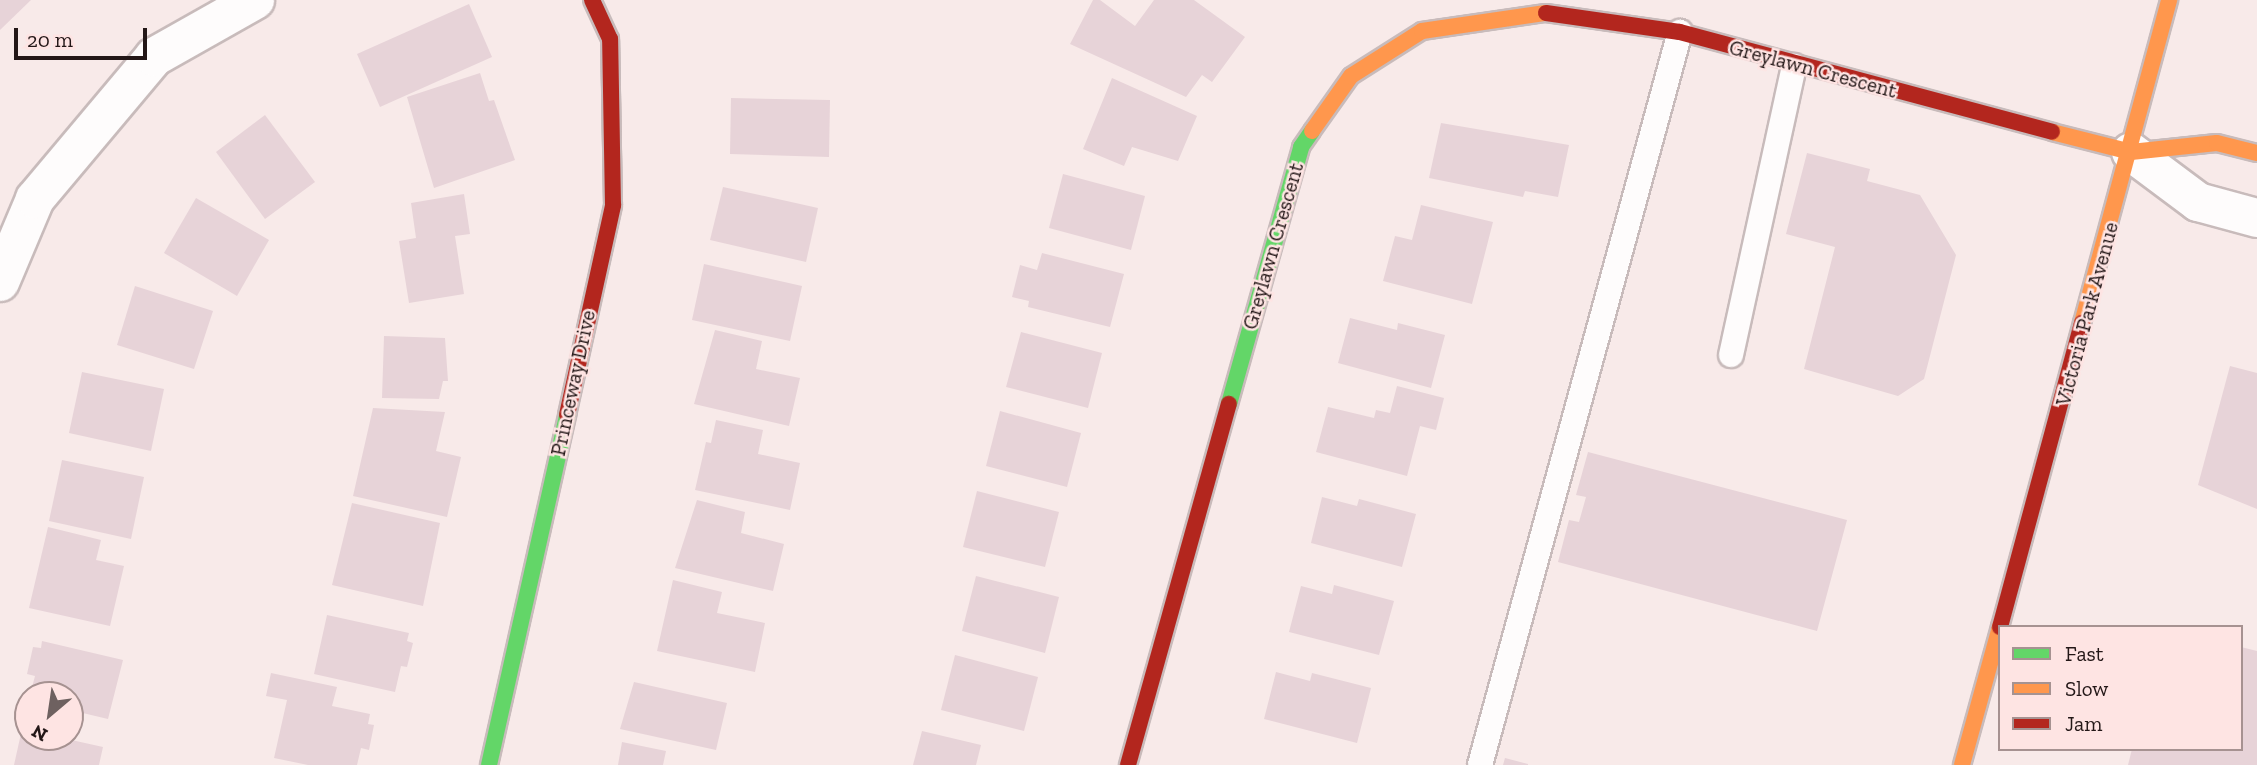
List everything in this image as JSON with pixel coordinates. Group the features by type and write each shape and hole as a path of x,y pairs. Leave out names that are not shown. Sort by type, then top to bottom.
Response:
{"street":[{"path":"0,282 34,199 155,57 255,0"},
{"name":"Princeway Drive","path":"488,765 613,205 610,39 592,0"},
{"name":"Victoria Park Avenue","path":"2001,625 2131,152 2169,0"},
{"name":"Greylawn Crescent","path":"1128,765 1301,147 1351,76 1422,31 1538,12 1679,32 1794,66 2131,152"},
{"path":"2131,152 2217,143 2257,153"},
{"path":"2131,152 2198,202 2257,218"},
{"name":"Victoria Park Avenue","path":"1962,765 1998,634"}],"lane":[{"path":"1480,765 1679,32"},
{"path":"1731,355 1794,66"}],"building":[{"path":"0,0 31,0 0,30"},
{"path":"1093,0 1100,0 1135,26 1154,0 1194,0 1245,37 1212,82 1202,75 1186,97 1070,44"},
{"path":"469,4 492,57 380,107 357,54"},
{"path":"480,73 489,101 494,100 515,160 434,188 407,97"},
{"path":"1112,78 1197,116 1178,161 1132,147 1124,166 1083,149"},
{"path":"731,98 830,100 829,157 730,154"},
{"path":"265,115 315,182 265,219 216,152"},
{"path":"1441,123 1569,145 1558,197 1525,191 1523,197 1429,178"},
{"path":"1807,153 1870,169 1867,181 1920,195 1956,255 1924,379 1898,396 1804,369 1835,247 1786,234"},
{"path":"1063,174 1145,196 1131,250 1049,228"},
{"path":"723,187 818,208 806,262 710,240"},
{"path":"464,194 470,234 455,236 464,294 409,303 399,241 416,238 411,203"},
{"path":"196,198 269,240 237,296 164,253"},
{"path":"1421,205 1493,222 1472,304 1383,281 1395,236 1412,240"},
{"path":"1042,253 1124,274 1110,327 1028,307 1029,301 1012,297 1020,265 1037,270"},
{"path":"704,264 802,286 790,341 692,320"},
{"path":"135,286 213,311 194,369 117,345"},
{"path":"1350,318 1397,330 1398,323 1445,335 1431,388 1338,363"},
{"path":"715,330 762,341 756,369 800,378 789,426 694,404"},
{"path":"1021,332 1102,353 1088,408 1006,387"},
{"path":"384,336 445,338 448,381 443,381 439,399 382,398"},
{"path":"2230,366 2257,373 2257,509 2198,485"},
{"path":"82,372 164,389 151,451 69,433"},
{"path":"1397,386 1444,398 1436,430 1420,426 1407,476 1316,452 1328,407 1374,418 1376,410 1390,413"},
{"path":"373,408 445,412 436,451 461,457 447,517 353,496"},
{"path":"1000,411 1081,433 1067,487 986,466"},
{"path":"716,420 763,430 758,454 800,463 790,510 695,490 706,442 711,443"},
{"path":"1588,452 1847,520 1817,631 1558,562 1569,520 1579,522 1586,497 1576,495"},
{"path":"62,460 144,477 131,539 49,521"},
{"path":"977,491 1059,512 1045,567 963,547"},
{"path":"1322,497 1357,506 1359,499 1416,514 1402,567 1311,543"},
{"path":"697,500 745,512 741,533 784,544 773,591 675,568"},
{"path":"352,503 440,523 423,606 332,585"},
{"path":"48,527 101,540 96,560 124,566 110,626 29,608"},
{"path":"976,576 1059,597 1045,653 962,631"},
{"path":"673,580 722,592 717,613 765,623 755,672 657,651"},
{"path":"1334,585 1394,601 1379,655 1289,632 1301,586 1332,594"},
{"path":"327,615 409,633 407,641 413,643 407,667 401,666 395,692 314,674"},
{"path":"42,641 123,660 108,719 84,713 84,681 34,681 35,676 27,674 33,647 41,648"},
{"path":"2243,648 2257,651 2257,765 2128,765 2132,751 2243,751"},
{"path":"955,655 1038,677 1024,731 941,710"},
{"path":"1276,672 1310,681 1312,673 1371,688 1357,743 1264,719"},
{"path":"271,673 337,687 332,706 370,714 368,724 374,725 369,750 361,748 357,765 308,765 274,758 287,700 266,696"},
{"path":"634,682 727,703 716,750 620,729"},
{"path":"922,731 981,745 976,765 913,765"},
{"path":"622,742 666,751 663,765 618,765"},
{"path":"84,743 103,747 99,765 14,765 17,751 84,751"},
{"path":"1505,758 1528,764 1528,765 1503,765"}],"traffic: fast":[{"path":"1229,404 1301,147 1312,131"},
{"path":"489,765 567,415"}],"traffic: slow":[{"path":"2082,323 2169,0"},
{"path":"1312,131 1351,76 1422,31 1546,13"},
{"path":"2052,132 2131,152 2217,143 2257,153"},
{"path":"1962,765 1998,634"}],"traffic: jam":[{"path":"567,415 613,205 610,39 592,0"},
{"path":"1546,13 1680,32 2052,132"},
{"path":"2001,625 2082,323"},
{"path":"1128,765 1229,404"}]}
